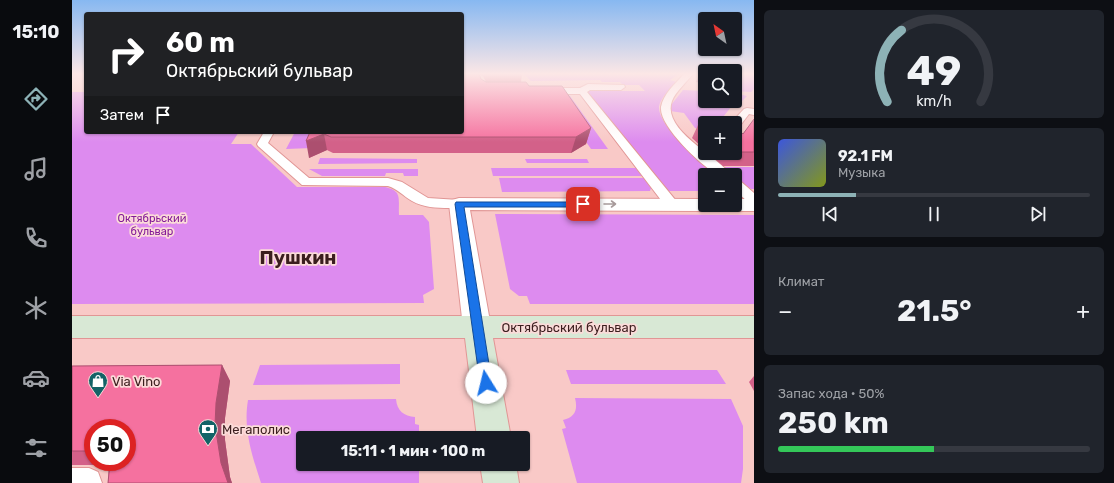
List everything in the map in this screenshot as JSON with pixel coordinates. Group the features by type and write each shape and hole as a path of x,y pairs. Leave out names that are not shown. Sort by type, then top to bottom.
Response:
{"main road":[{"name":"Октябрьский бульвар","path":"72,327 754,327"},
{"path":"477,327 493,431"},
{"path":"499,471 501,483"}],"street":[{"path":"477,327 459,204 698,205"},
{"path":"742,205 754,205"}],"lane":[{"path":"586,97 672,205"},
{"path":"671,97 665,108 668,120 679,134 717,168"},
{"path":"742,116 747,110 754,112"},
{"path":"268,134 262,144 306,182 388,182 398,184 418,199 426,202 437,204 459,204"},
{"path":"679,134 692,134"},
{"path":"742,189 754,200"},
{"path":"72,481 89,481 89,483"}],"green space":[{"name":"Октябрьский бульвар","path":"72,97 84,97 84,134 238,134 231,144 251,144 297,187 385,187 397,193 399,200 399,215 423,215 429,222 434,289 423,295 424,303 72,304"},
{"path":"567,97 570,97 608,149 591,149 563,108"},
{"path":"589,97 663,97 659,107 666,124 682,144 698,160 709,168 698,168 698,191 664,191"},
{"path":"678,97 698,97 698,108 730,108 724,116 698,116 698,129 695,128 684,113 670,111 671,105"},
{"path":"294,134 317,134 312,148 286,149"},
{"path":"320,158 417,159 417,163 318,164"},
{"path":"525,159 587,159 589,163 527,163"},
{"path":"722,167 754,167 754,189 751,189 742,182 742,168"},
{"path":"491,168 636,168 642,176 493,176"},
{"path":"309,169 418,169 418,176 404,176 403,173 386,173 385,176 322,176"},
{"path":"499,178 644,178 651,188 650,191 502,192"},
{"path":"495,214 754,215 754,304 530,304 527,296 519,296 510,289"},
{"path":"400,364 400,384 253,385 260,365"},
{"path":"566,370 717,370 726,384 571,384"},
{"path":"575,398 731,399 743,426 743,469 741,483 577,483 562,429 566,428 563,420 573,415 575,412"},
{"path":"396,399 398,407 404,414 415,417 415,424 419,425 419,431 296,431 296,471 419,471 419,483 261,483 249,442 247,422 248,400"}],"building":[{"path":"464,97 569,97 591,128 576,137 331,137 324,134 464,134"},
{"path":"754,119 754,152 742,152 742,133 743,134"},
{"path":"309,134 324,134 306,141"},
{"path":"222,365 216,403 215,425 221,463 228,483 108,483 109,471 136,471 136,419 84,419 84,451 72,451 72,366"}],"place":[{"name":"Via Vino","path":"98,398"},
{"name":"Мегаполис","path":"208,446"}],"district":[{"name":"Пушкин","path":"298,257"}],"route":[{"path":"486,383 459,204 583,204"}]}
